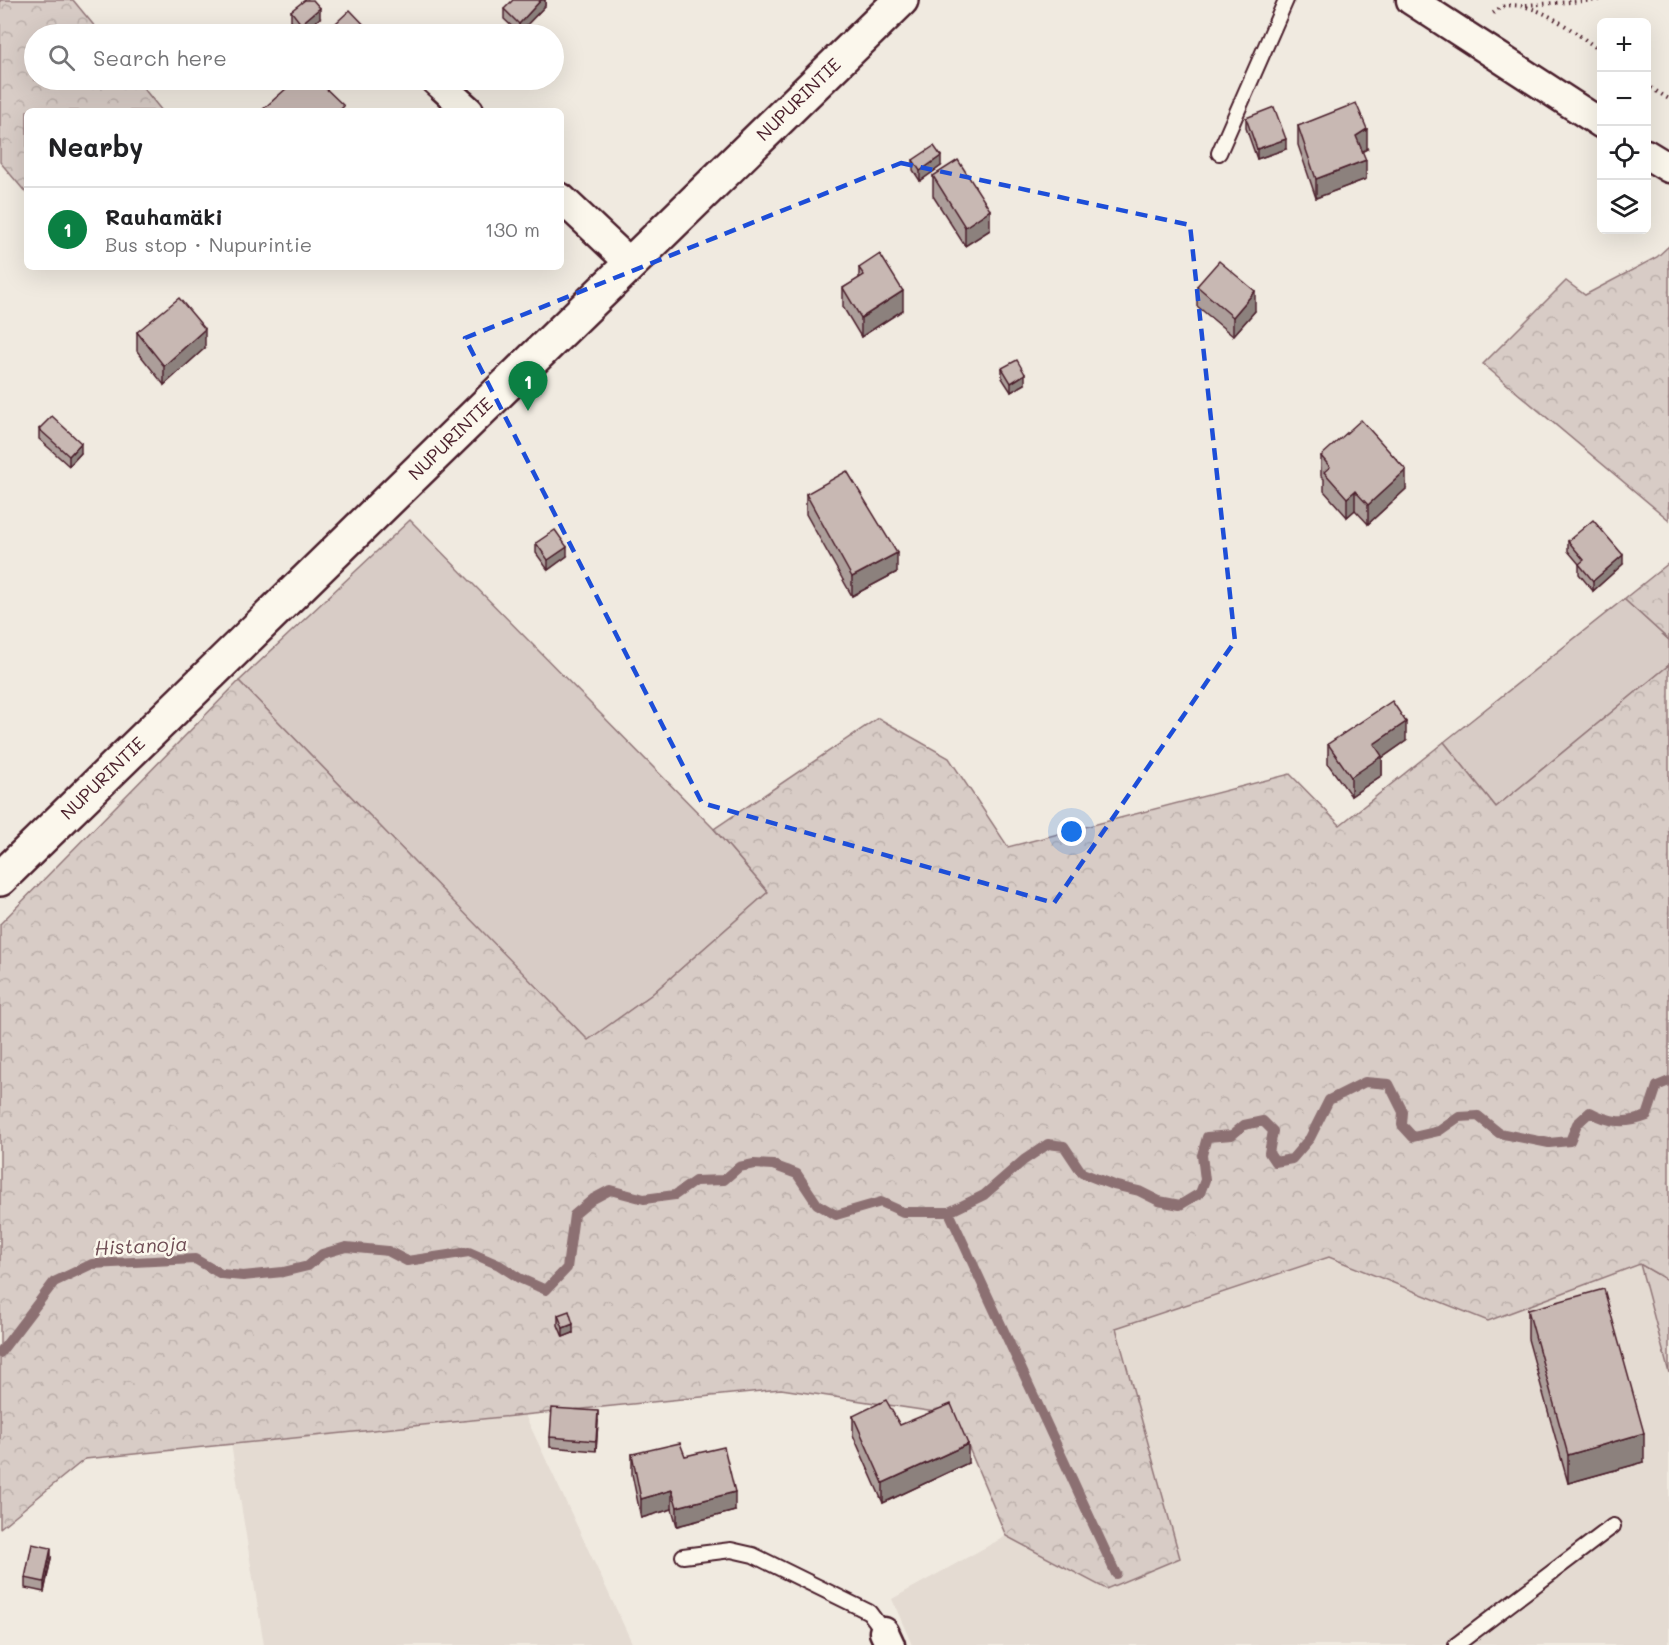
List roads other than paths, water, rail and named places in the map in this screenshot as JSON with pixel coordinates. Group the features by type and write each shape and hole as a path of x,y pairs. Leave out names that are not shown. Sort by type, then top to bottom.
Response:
{"main road":[{"name":"NUPURINTIE","path":"0,879 901,0"}],"street":[{"path":"1411,0 1597,121"},
{"path":"446,90 466,108"},
{"path":"1651,157 1669,168"},
{"path":"564,201 631,264"}],"lane":[{"path":"1219,153 1286,0"},
{"path":"1456,1645 1613,1526"},
{"path":"683,1556 731,1551 753,1555 869,1612 887,1639"}],"waterway":[{"name":"Histanoja","path":"0,1353 54,1282 92,1264 195,1259 221,1274 243,1276 283,1272 308,1266 322,1254 346,1247 388,1251 407,1261 469,1252 546,1290 567,1268 574,1215 593,1199 610,1190 644,1199 675,1195 695,1181 724,1180 739,1167 754,1164 773,1165 797,1174 817,1204 836,1215 881,1202 903,1212 949,1212 984,1195 1024,1160 1048,1144 1064,1146 1082,1173 1113,1185 1139,1191 1159,1201 1180,1205 1200,1193 1205,1180 1202,1155 1207,1137 1232,1135 1244,1125 1263,1121 1273,1131 1269,1153 1275,1162 1292,1159 1310,1138 1329,1100 1365,1082 1389,1084 1403,1112 1402,1125 1413,1137 1439,1131 1459,1117 1478,1116 1499,1133 1549,1143 1570,1141 1577,1124 1590,1112 1618,1121 1647,1116 1657,1086 1669,1081"},
{"path":"949,1212 1116,1574"}],"place":[{"name":"Rauhamäki","path":"528,411"}]}
